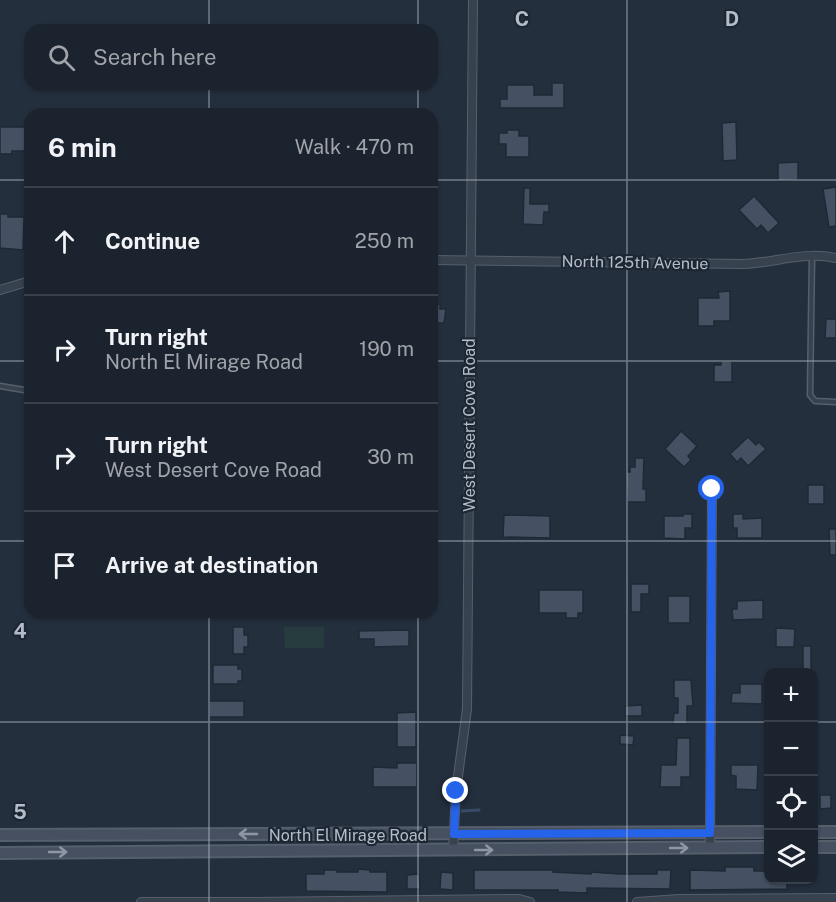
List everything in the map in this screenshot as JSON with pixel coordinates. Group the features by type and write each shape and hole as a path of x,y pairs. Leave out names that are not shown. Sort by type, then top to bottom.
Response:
{"main road":[{"name":"North El Mirage Road","path":"0,835 764,832"},
{"path":"818,832 836,832"},
{"path":"818,847 836,847"},
{"name":"North El Mirage Road","path":"0,853 764,848"}],"street":[{"name":"West Desert Cove Road","path":"453,850 456,791 467,709 473,0"},
{"name":"North 125th Avenue","path":"438,260 760,264 812,255 836,258"},
{"path":"0,290 24,283"},
{"path":"710,848 712,489"},
{"path":"637,902 679,899 836,898"},
{"path":"141,902 519,899 530,902"}],"lane":[{"path":"812,255 810,396 815,401 836,402"},
{"path":"0,386 24,390"}],"green space":[{"path":"284,627 324,627 324,648 285,648"}],"building":[{"path":"552,83 564,83 564,108 500,108 500,99 507,99 507,85 534,85 534,95 552,95"},
{"path":"736,122 737,160 723,161 722,123"},
{"path":"0,127 24,127 24,151 0,154"},
{"path":"507,130 519,130 519,136 529,136 529,157 506,157 506,144 499,144 499,133 507,133"},
{"path":"798,162 798,180 778,181 778,163"},
{"path":"836,187 836,226 829,227 823,189"},
{"path":"524,188 530,188 530,204 549,204 549,212 544,212 543,225 523,224"},
{"path":"754,196 779,223 768,233 761,225 757,229 739,210"},
{"path":"0,214 8,214 8,217 24,217 23,250 0,248"},
{"path":"730,291 730,321 714,321 714,326 698,326 698,298 719,298 718,292"},
{"path":"438,304 440,304 440,309 446,309 444,323 438,323"},
{"path":"826,319 836,319 836,338 825,338"},
{"path":"721,361 732,361 732,382 714,382 714,365 721,365"},
{"path":"681,431 697,446 688,456 691,460 684,467 665,449"},
{"path":"748,437 756,445 759,442 766,449 748,466 741,458 737,462 730,454"},
{"path":"635,458 644,458 643,489 646,489 646,502 627,502 626,472 630,472 630,467 635,467"},
{"path":"808,485 824,485 824,504 808,504"},
{"path":"683,514 692,514 692,528 685,528 685,539 664,538 664,516 683,516"},
{"path":"733,514 743,514 743,519 762,518 762,538 737,538 737,528 733,528"},
{"path":"504,515 550,516 550,538 503,537"},
{"path":"829,529 836,529 836,555 830,555"},
{"path":"631,584 649,584 649,594 641,594 641,612 631,612"},
{"path":"539,590 583,590 583,613 578,613 578,618 566,618 566,613 539,613"},
{"path":"668,596 690,596 690,623 668,623"},
{"path":"763,600 763,619 733,620 732,609 737,609 737,601"},
{"path":"233,627 244,627 244,635 248,635 248,647 244,647 244,654 233,654"},
{"path":"776,628 795,629 794,647 776,647"},
{"path":"409,630 409,646 374,647 374,639 359,639 359,631"},
{"path":"803,646 811,646 811,668 803,668"},
{"path":"213,665 238,665 238,669 242,669 242,681 238,681 238,684 213,684"},
{"path":"674,680 691,680 693,706 687,706 687,724 673,724 674,713 678,713 678,698 674,698"},
{"path":"740,684 762,684 762,704 731,703 732,693 740,693"},
{"path":"209,701 244,701 244,717 209,717"},
{"path":"642,705 642,716 625,716 625,706"},
{"path":"416,712 416,747 397,747 397,713"},
{"path":"620,735 634,736 633,745 620,744"},
{"path":"677,738 690,738 690,777 681,777 681,787 660,787 661,765 676,765"},
{"path":"397,763 417,763 417,787 373,787 373,767 397,768"},
{"path":"731,765 758,765 757,790 736,789 736,776 731,775"},
{"path":"820,795 831,795 831,808 820,809"},
{"path":"725,867 754,867 754,871 764,871 764,884 787,884 787,889 690,890 690,870 725,871"},
{"path":"358,869 387,872 387,892 306,891 306,874 324,874 324,870 358,872"},
{"path":"474,870 657,874 657,870 671,870 670,889 587,888 587,893 558,892 558,890 474,890"},
{"path":"441,872 453,873 453,890 440,889"},
{"path":"419,874 420,889 407,889 407,875"}],"waterway":[{"path":"462,811 479,810"}],"route":[{"path":"456,791 454,834 710,833 712,489"}]}
